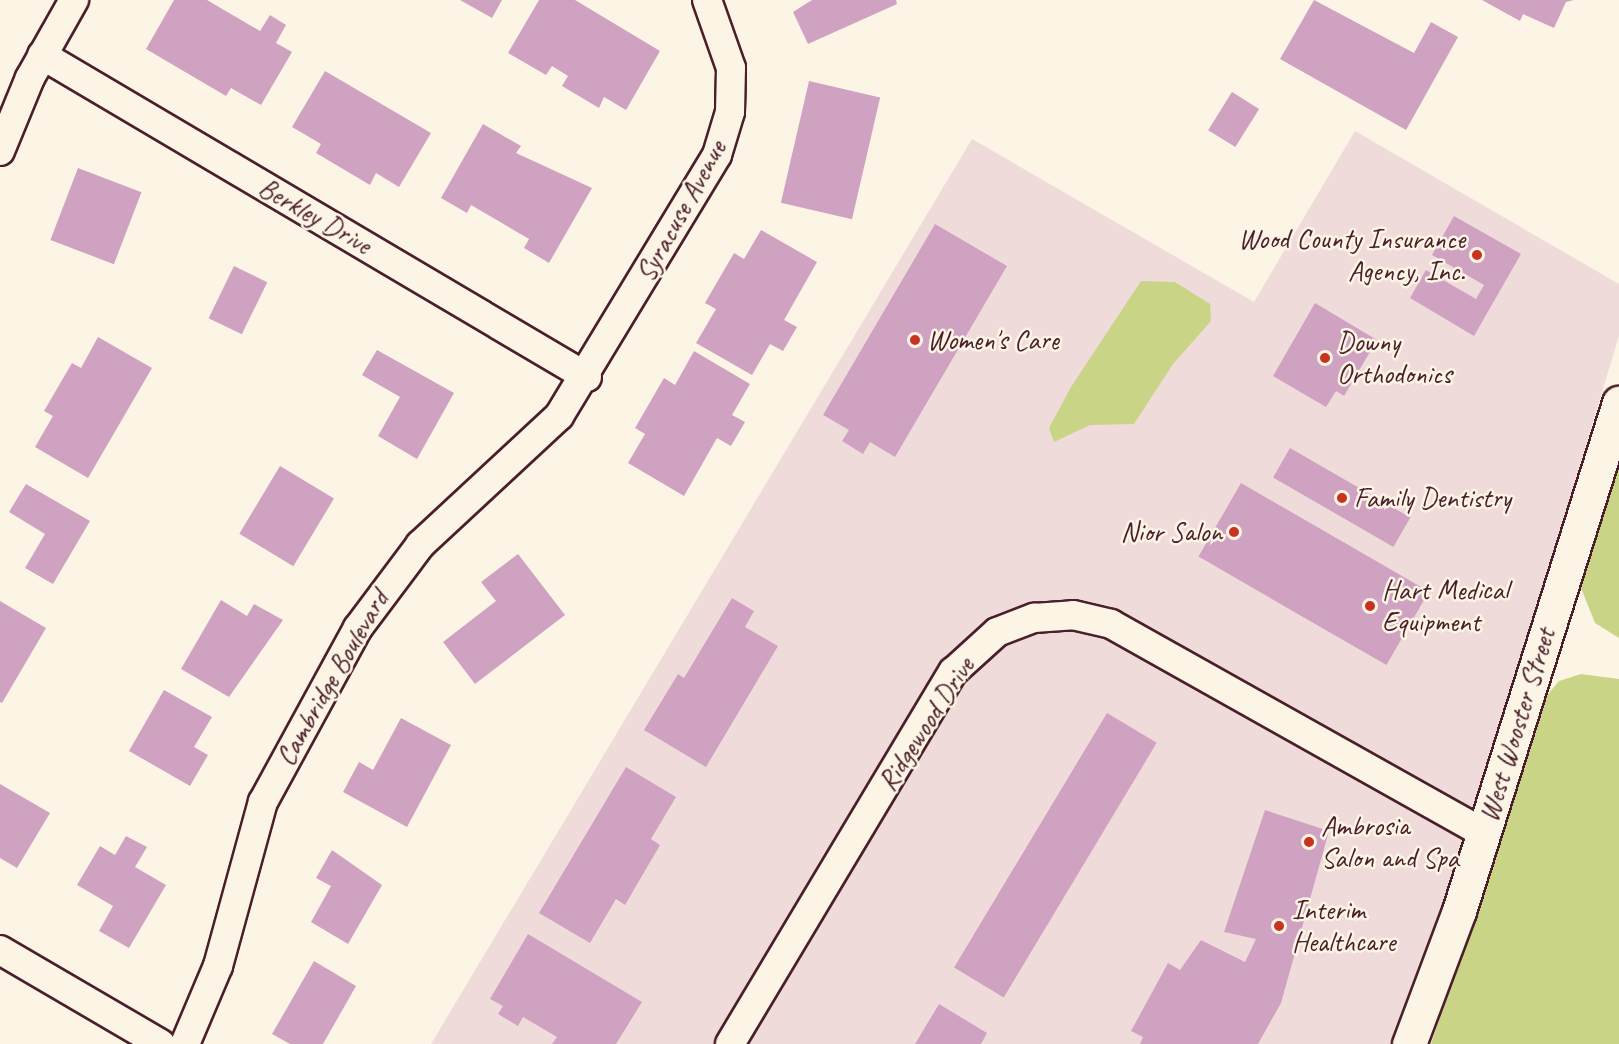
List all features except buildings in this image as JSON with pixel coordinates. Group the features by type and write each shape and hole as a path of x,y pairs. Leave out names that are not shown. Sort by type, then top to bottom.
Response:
{"main road":[{"name":"West Wooster Street","path":"1409,1044 1484,833 1619,403"}],"street":[{"path":"0,151 42,55 74,0"},
{"name":"Syracuse Avenue","path":"587,377 706,175 725,134 731,68 707,0"},
{"name":"Berkley Drive","path":"42,55 587,377"},
{"name":"Cambridge Boulevard","path":"185,1044 218,966 263,802 357,628 420,545 530,447 587,377"},
{"name":"Ridgewood Drive","path":"730,1044 953,672 997,632 1034,618 1073,615 1120,629 1484,833"},
{"path":"0,950 161,1044"}],"shaded area":[{"path":"1355,131 1619,284 1619,336 1489,766 1413,1001 1392,1044 431,1044 972,139 1254,302"}],"green space":[{"path":"1141,281 1175,282 1210,304 1211,321 1173,364 1134,424 1090,425 1054,442 1049,428 1071,387"},
{"path":"1619,460 1619,638 1595,623 1579,583"},
{"path":"1581,674 1619,679 1619,1044 1431,1044 1543,700 1559,681"}],"place":[{"name":"Wood County Insurance Agency, Inc.","path":"1477,255"},
{"name":"Women's Care","path":"915,340"},
{"name":"Downy Orthodonics","path":"1325,358"},
{"name":"Family Dentistry","path":"1342,498"},
{"name":"Nior Salon","path":"1234,532"},
{"name":"Hart Medical Equipment","path":"1370,606"},
{"name":"Ambrosia Salon and Spa","path":"1309,842"},
{"name":"Interim Healthcare","path":"1279,926"}]}
